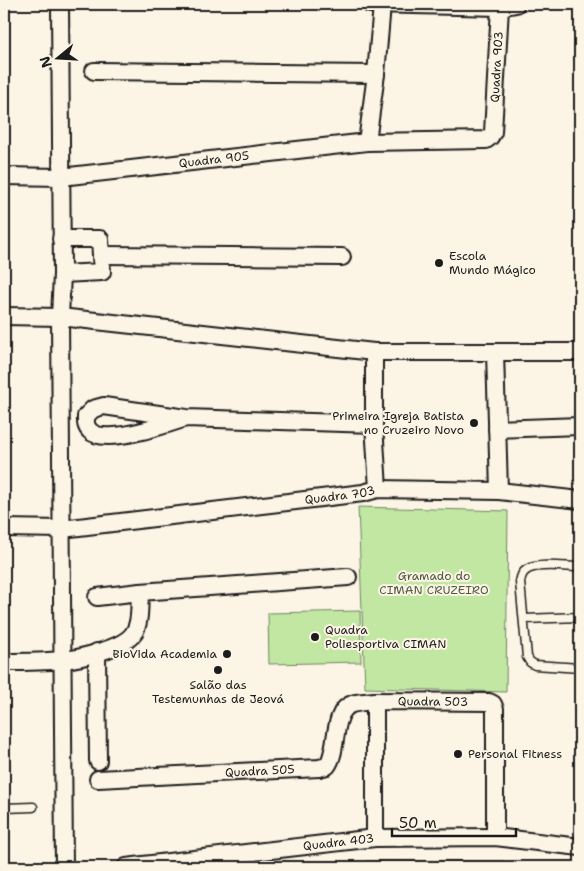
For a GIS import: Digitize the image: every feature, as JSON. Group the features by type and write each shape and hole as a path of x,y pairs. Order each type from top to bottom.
{"street":[{"path":"60,4 64,867"},
{"name":"Quadra 903","path":"376,4 508,5 493,132 490,137 481,141 367,142 376,74 376,4"},
{"path":"94,70 376,74"},
{"name":"Quadra 905","path":"4,176 61,177 367,142"},
{"path":"62,239 100,239 102,272 62,274"},
{"path":"101,255 342,257"},
{"path":"4,316 60,317 374,352 580,352"},
{"name":"Quadra 703","path":"4,528 62,530 363,493 378,489 374,424 374,352"},
{"path":"495,352 499,491"},
{"path":"186,418 149,430 111,436 97,435 90,432 86,424 86,416 93,409 104,406 186,418 374,424"},
{"path":"497,429 580,426"},
{"path":"378,489 499,491 580,500"},
{"path":"97,597 140,592 348,577"},
{"path":"4,662 64,660 97,652 125,641 133,634 138,623 140,592"},
{"path":"97,652 98,761"},
{"path":"375,701 375,838"},
{"name":"Quadra 505","path":"98,779 319,768 327,766 332,760 339,720 343,710 351,704 375,701"},
{"name":"Quadra 503","path":"375,701 489,702 493,704 495,709 495,837"},
{"name":"Quadra 403","path":"126,867 375,838 495,837 580,847"}],"lane":[{"path":"580,567 537,566 528,569 522,574 520,582 527,657 530,662 535,665 580,668"},
{"path":"524,619 580,617"},
{"path":"4,808 33,808"}],"green space":[{"name":"Gramado do CIMAN CRUZEIRO","path":"358,507 508,511 506,692 365,688"},
{"name":"Quadra Poliesportiva CIMAN","path":"360,611 361,662 269,664 268,613"},
{"path":"366,861 504,861 504,867 366,867"}],"place":[{"name":"Escola Mundo Mágico","path":"439,263"},
{"name":"Primeira Igreja Batista no Cruzeiro Novo","path":"474,423"},
{"name":"Quadra Poliesportiva CIMAN","path":"315,637"},
{"name":"BioVida Academia","path":"227,654"},
{"name":"Salão das Testemunhas de Jeová","path":"218,670"},
{"name":"Personal Fitness","path":"458,754"}]}
